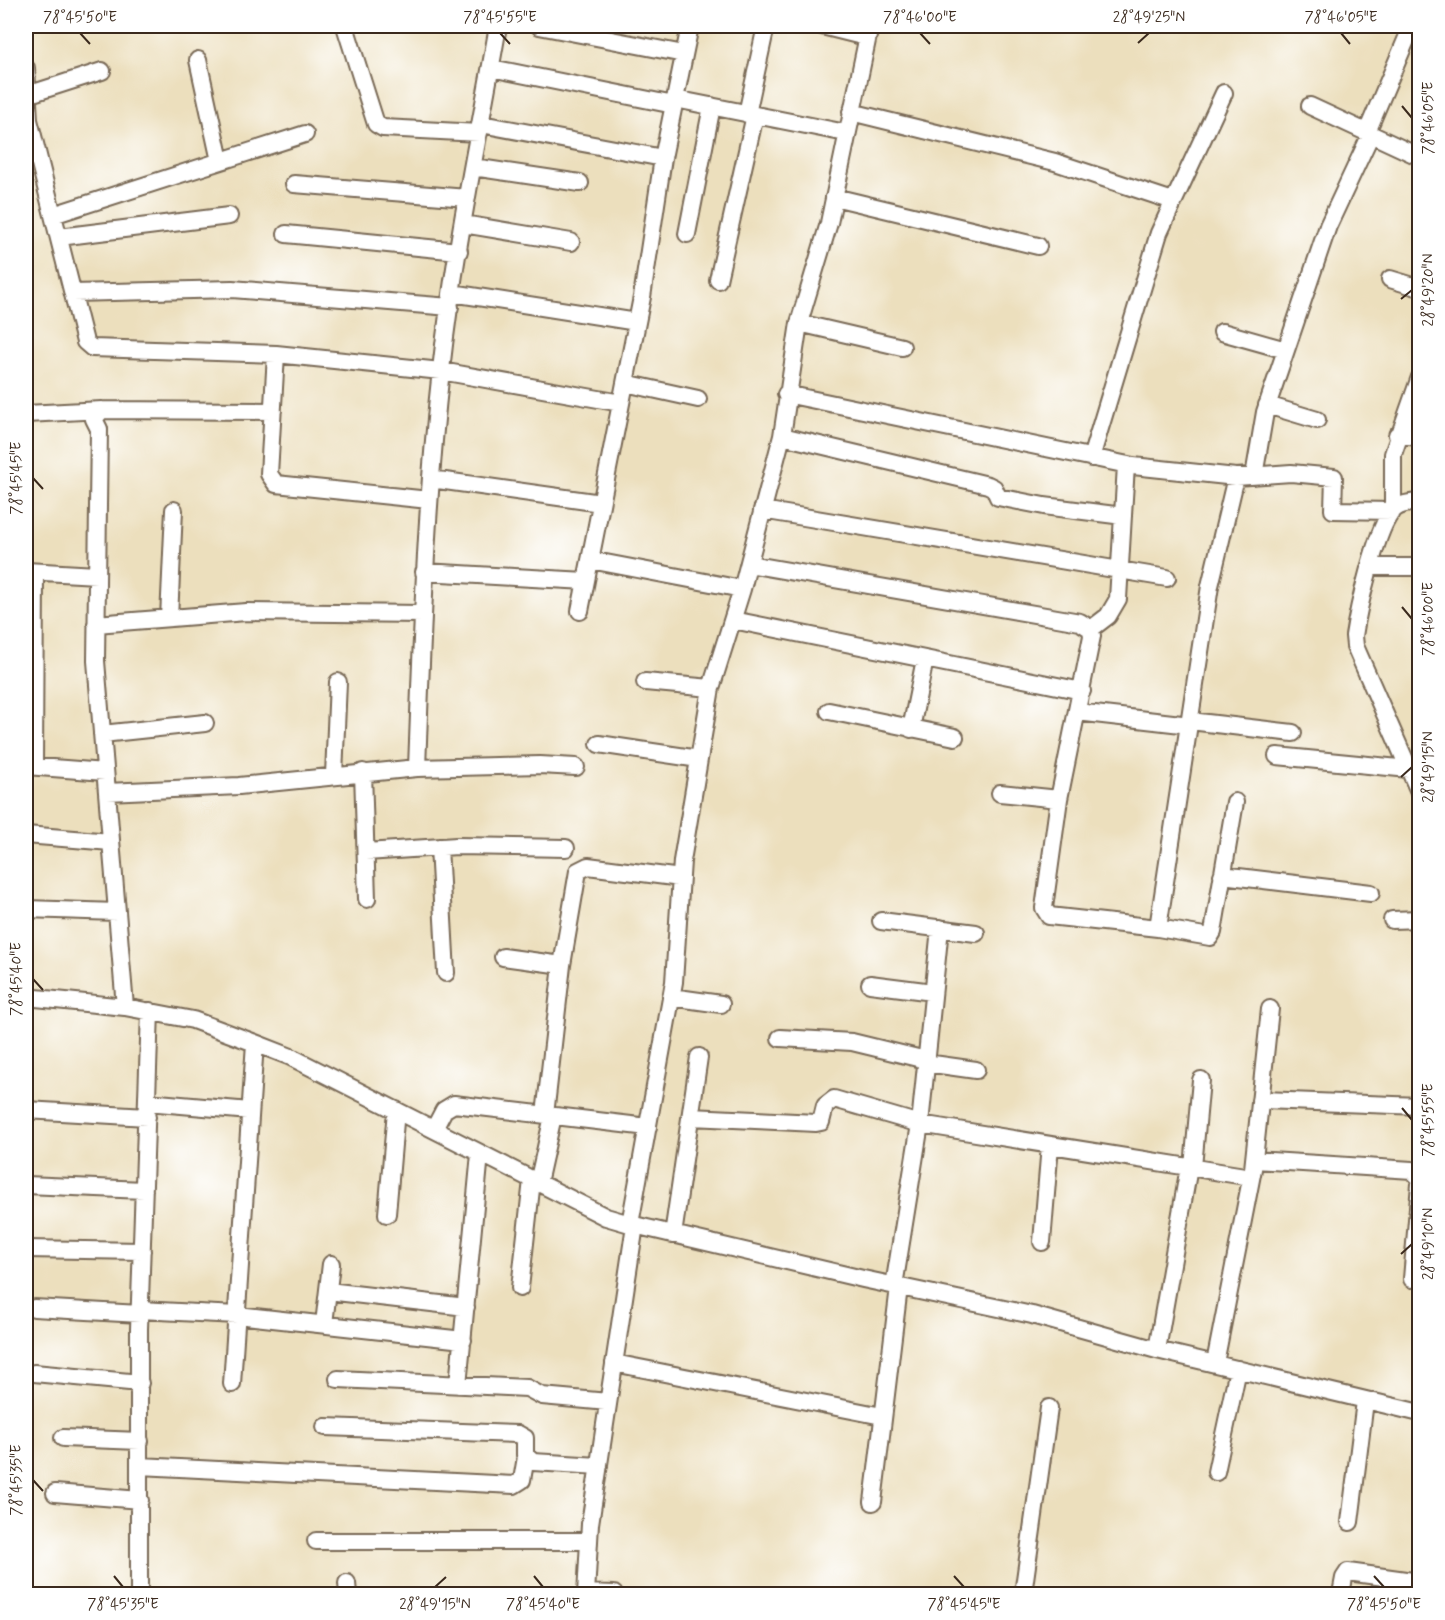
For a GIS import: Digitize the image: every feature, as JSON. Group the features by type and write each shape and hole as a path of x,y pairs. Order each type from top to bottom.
{"street":[{"path":"345,26 376,124 383,128 480,128 663,158"},
{"path":"417,768 424,572 441,371 467,198 498,26"},
{"path":"539,26 684,54"},
{"path":"580,611 637,322 663,158 690,26"},
{"path":"718,280 766,26"},
{"path":"614,1594 586,1594 588,1541 632,1225 671,997 681,878 699,759 711,688 742,589 782,436 786,394 799,323 834,197 868,31 822,26"},
{"path":"1254,476 1267,405 1328,226 1413,26 1419,28"},
{"path":"198,60 220,161"},
{"path":"26,68 29,120 85,342 92,348 276,354 441,371 621,403"},
{"path":"491,68 675,102 712,106 846,133"},
{"path":"27,95 102,71"},
{"path":"1092,458 1150,256 1224,93"},
{"path":"687,234 712,106"},
{"path":"1310,106 1419,157"},
{"path":"851,112 1055,162 1173,201"},
{"path":"53,215 305,134"},
{"path":"473,167 580,183"},
{"path":"294,184 467,198"},
{"path":"834,197 1038,246"},
{"path":"59,237 229,216"},
{"path":"463,224 571,242"},
{"path":"286,234 459,251"},
{"path":"1390,279 1419,288"},
{"path":"73,293 232,289 451,300 637,322"},
{"path":"799,323 902,347"},
{"path":"1222,332 1286,350"},
{"path":"276,354 269,474 276,484 429,500"},
{"path":"1419,377 1397,435 1392,472 1393,511 1371,567 1356,618 1355,646 1419,794"},
{"path":"625,383 698,399"},
{"path":"786,394 1126,465 1236,477 1291,473 1334,477 1333,510 1393,511 1398,507 1419,502"},
{"path":"1267,405 1317,420"},
{"path":"26,414 102,410 273,411"},
{"path":"102,410 94,419 99,429 96,624 102,734 125,1006"},
{"path":"1397,435 1419,437"},
{"path":"782,436 988,485 994,488 998,497 1123,516"},
{"path":"1126,465 1118,599 1114,609 1091,629 1082,691 1059,799 1046,913 1049,916 1212,936 1235,802"},
{"path":"1158,928 1210,586 1236,477"},
{"path":"431,479 601,503"},
{"path":"169,618 174,510"},
{"path":"762,510 1167,578"},
{"path":"590,560 742,589"},
{"path":"749,564 1080,622 1091,629"},
{"path":"1371,567 1419,567"},
{"path":"97,575 30,571 30,766 105,772"},
{"path":"424,572 586,581"},
{"path":"96,624 262,612 423,614"},
{"path":"733,620 1082,691"},
{"path":"911,729 925,659"},
{"path":"334,775 338,682"},
{"path":"645,682 711,688"},
{"path":"829,711 955,737"},
{"path":"1077,712 1293,733"},
{"path":"102,734 205,723"},
{"path":"599,744 699,759"},
{"path":"1277,756 1409,769"},
{"path":"107,792 239,786 417,768 529,765 576,767"},
{"path":"363,772 367,899"},
{"path":"1000,793 1059,799"},
{"path":"26,835 111,842"},
{"path":"366,852 439,848 566,848"},
{"path":"439,848 446,973"},
{"path":"520,1288 535,1181 549,1115 562,965 575,877 582,867 588,866 681,878"},
{"path":"1222,875 1371,893"},
{"path":"26,909 117,912"},
{"path":"1392,920 1419,919"},
{"path":"881,921 976,933"},
{"path":"873,1502 896,1286 920,1124 940,928"},
{"path":"503,957 562,965"},
{"path":"870,984 933,992"},
{"path":"26,997 125,1006 150,1011 193,1020 255,1043 291,1057 606,1217 632,1225 1032,1316 1157,1350 1419,1413"},
{"path":"671,997 721,1004"},
{"path":"1215,1363 1254,1160 1270,1009"},
{"path":"139,1594 140,1312 150,1011"},
{"path":"780,1038 852,1042 926,1061 976,1070"},
{"path":"232,1384 255,1043"},
{"path":"673,1235 699,1057"},
{"path":"1157,1350 1191,1167 1201,1080"},
{"path":"691,1116 816,1123 821,1122 825,1106 834,1099 920,1124 1251,1177"},
{"path":"1260,1100 1419,1106"},
{"path":"434,1129 444,1110 454,1104 648,1127"},
{"path":"26,1110 250,1112"},
{"path":"387,1214 396,1110"},
{"path":"1042,1242 1050,1145"},
{"path":"458,1385 480,1154"},
{"path":"1254,1160 1412,1170 1418,1174 1419,1178"},
{"path":"1412,1280 1419,1184"},
{"path":"26,1185 144,1190"},
{"path":"26,1249 142,1251"},
{"path":"324,1324 331,1264"},
{"path":"328,1291 466,1307"},
{"path":"34,1308 237,1315 463,1340"},
{"path":"614,1362 882,1416"},
{"path":"1215,1472 1238,1369"},
{"path":"34,1373 140,1383"},
{"path":"338,1379 527,1389 542,1396 608,1402"},
{"path":"1350,1522 1365,1401"},
{"path":"1023,1594 1049,1408"},
{"path":"140,1466 514,1485 522,1480 526,1457 525,1438 518,1434 325,1427"},
{"path":"63,1438 140,1441"},
{"path":"526,1457 533,1462 599,1466"},
{"path":"56,1493 140,1500"},
{"path":"315,1541 588,1541"},
{"path":"1341,1594 1344,1578 1348,1572 1418,1586"}]}
